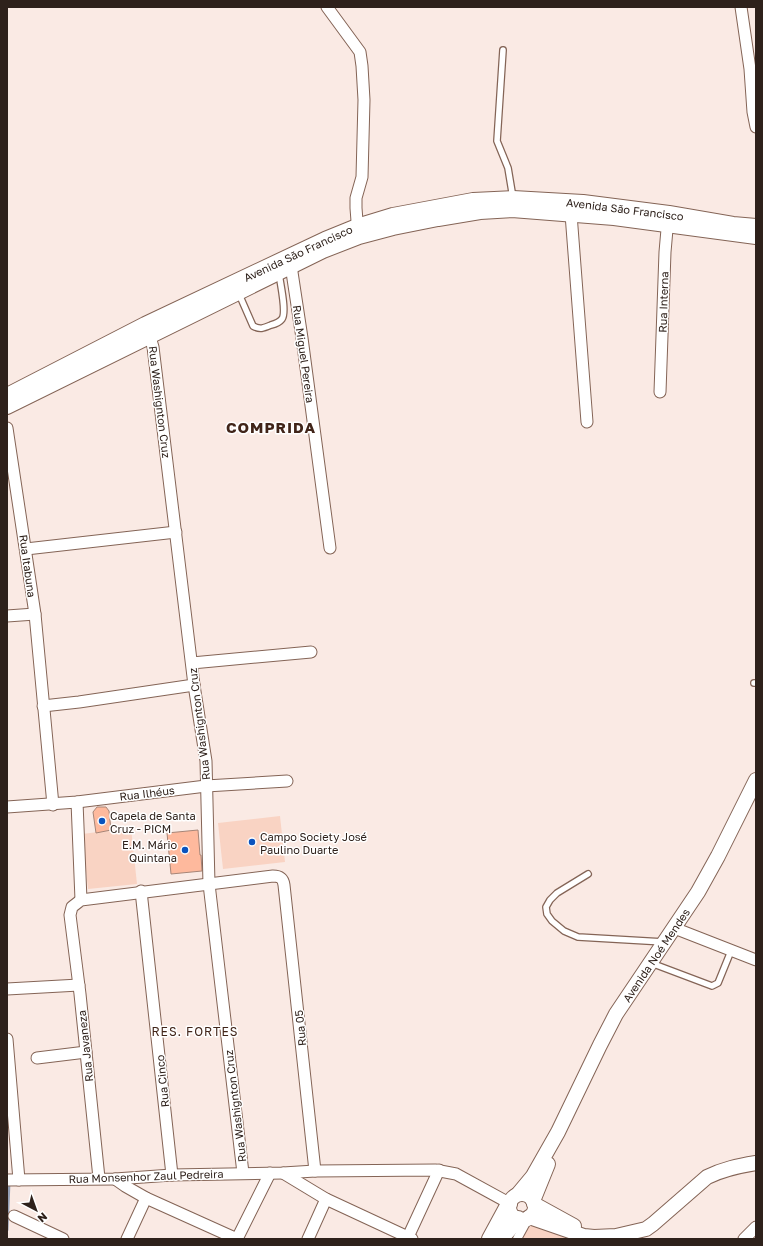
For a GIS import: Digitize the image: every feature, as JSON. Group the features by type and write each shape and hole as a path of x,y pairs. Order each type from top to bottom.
{"main road":[{"name":"Avenida Noé Mendes","path":"490,1239 513,1200"},
{"path":"500,1239 524,1218"}],"street":[{"path":"327,7 360,52 362,66 362,176 356,198 358,231"},
{"path":"741,7 750,61 753,112 756,127"},
{"name":"Avenida São Francisco","path":"7,395 232,292 286,265 323,251 358,231 480,212 512,204 583,202 756,237"},
{"name":"Avenida São Francisco","path":"512,204 571,214 668,218 756,226"},
{"path":"571,214 587,422"},
{"name":"Rua Interna","path":"660,392 665,252 668,218"},
{"name":"Avenida São Francisco","path":"232,292 286,265"},
{"name":"Rua Miguel Pereira","path":"286,265 330,548"},
{"name":"Avenida São Francisco","path":"7,407 148,330"},
{"name":"Rua Washignton Cruz","path":"148,330 153,347 194,684 206,761 209,884 243,1173"},
{"name":"Rua Itabuna","path":"7,428 35,614 53,805"},
{"path":"26,549 176,532"},
{"path":"7,616 35,614"},
{"path":"192,663 311,652"},
{"path":"43,706 79,702 194,684"},
{"name":"Avenida Noé Mendes","path":"513,1200 533,1176 558,1132 616,1014 674,928 708,874 756,780"},
{"name":"Rua Ilhéus","path":"7,808 53,805 206,786 287,781"},
{"path":"77,802 81,900 141,891 209,884"},
{"name":"Rua 05","path":"209,884 273,876 282,878 316,1171"},
{"name":"Rua Cinco","path":"141,891 172,1175"},
{"name":"Rua Javaneza","path":"81,900 72,907 70,915 79,985 99,1178"},
{"path":"674,928 756,960"},
{"path":"7,989 79,985"},
{"path":"7,1039 13,1180"},
{"path":"37,1058 86,1052"},
{"name":"Avenida Noé Mendes","path":"534,1202 555,1149 558,1132"},
{"path":"587,1236 534,1202 527,1195 513,1200 510,1212 513,1216 587,1236 616,1236 646,1229 664,1216 691,1190 717,1172 756,1162"},
{"path":"283,1173 326,1199 410,1238 439,1170"},
{"name":"Rua Monsenhor Zaul Pedreira","path":"13,1180 115,1179 172,1175 316,1171 439,1170 456,1174 513,1200"},
{"path":"115,1179 146,1198 237,1239 270,1173"},
{"path":"127,1239 146,1198"},
{"path":"308,1239 326,1199"},
{"path":"517,1239 524,1218 534,1210 534,1202"},
{"path":"14,1216 63,1239"},
{"path":"744,1239 756,1227"}],"lane":[{"path":"503,50 497,141 506,161 511,180 512,204"},
{"path":"232,292 253,326 262,328 278,323 282,319 284,312 286,265"},
{"path":"588,874 557,893 550,900 546,907 546,914 552,921 564,931 578,937 664,942"},
{"path":"650,962 712,986 718,983 731,951"}],"shaded area":[{"name":"Campo Society José Paulino Duarte","path":"280,816 285,862 223,869 218,823"},
{"path":"131,828 137,884 88,889 82,834"},
{"path":"537,1223 570,1239 519,1239 525,1229"}],"building":[{"name":"Capela de Santa Cruz - PICM","path":"97,807 106,807 109,811 111,830 96,833 93,812"},
{"name":"E.M. Mário Quintana","path":"198,830 202,871 171,874 167,833"}],"waterway":[{"path":"7,1230 9,1182"}],"place":[{"name":"Capela de Santa Cruz - PICM","path":"102,821"},
{"name":"Campo Society José Paulino Duarte","path":"252,842"},
{"name":"E.M. Mário Quintana","path":"185,850"}],"district":[{"name":"COMPRIDA","path":"271,427"},
{"name":"RES. FORTES","path":"195,1031"}]}
